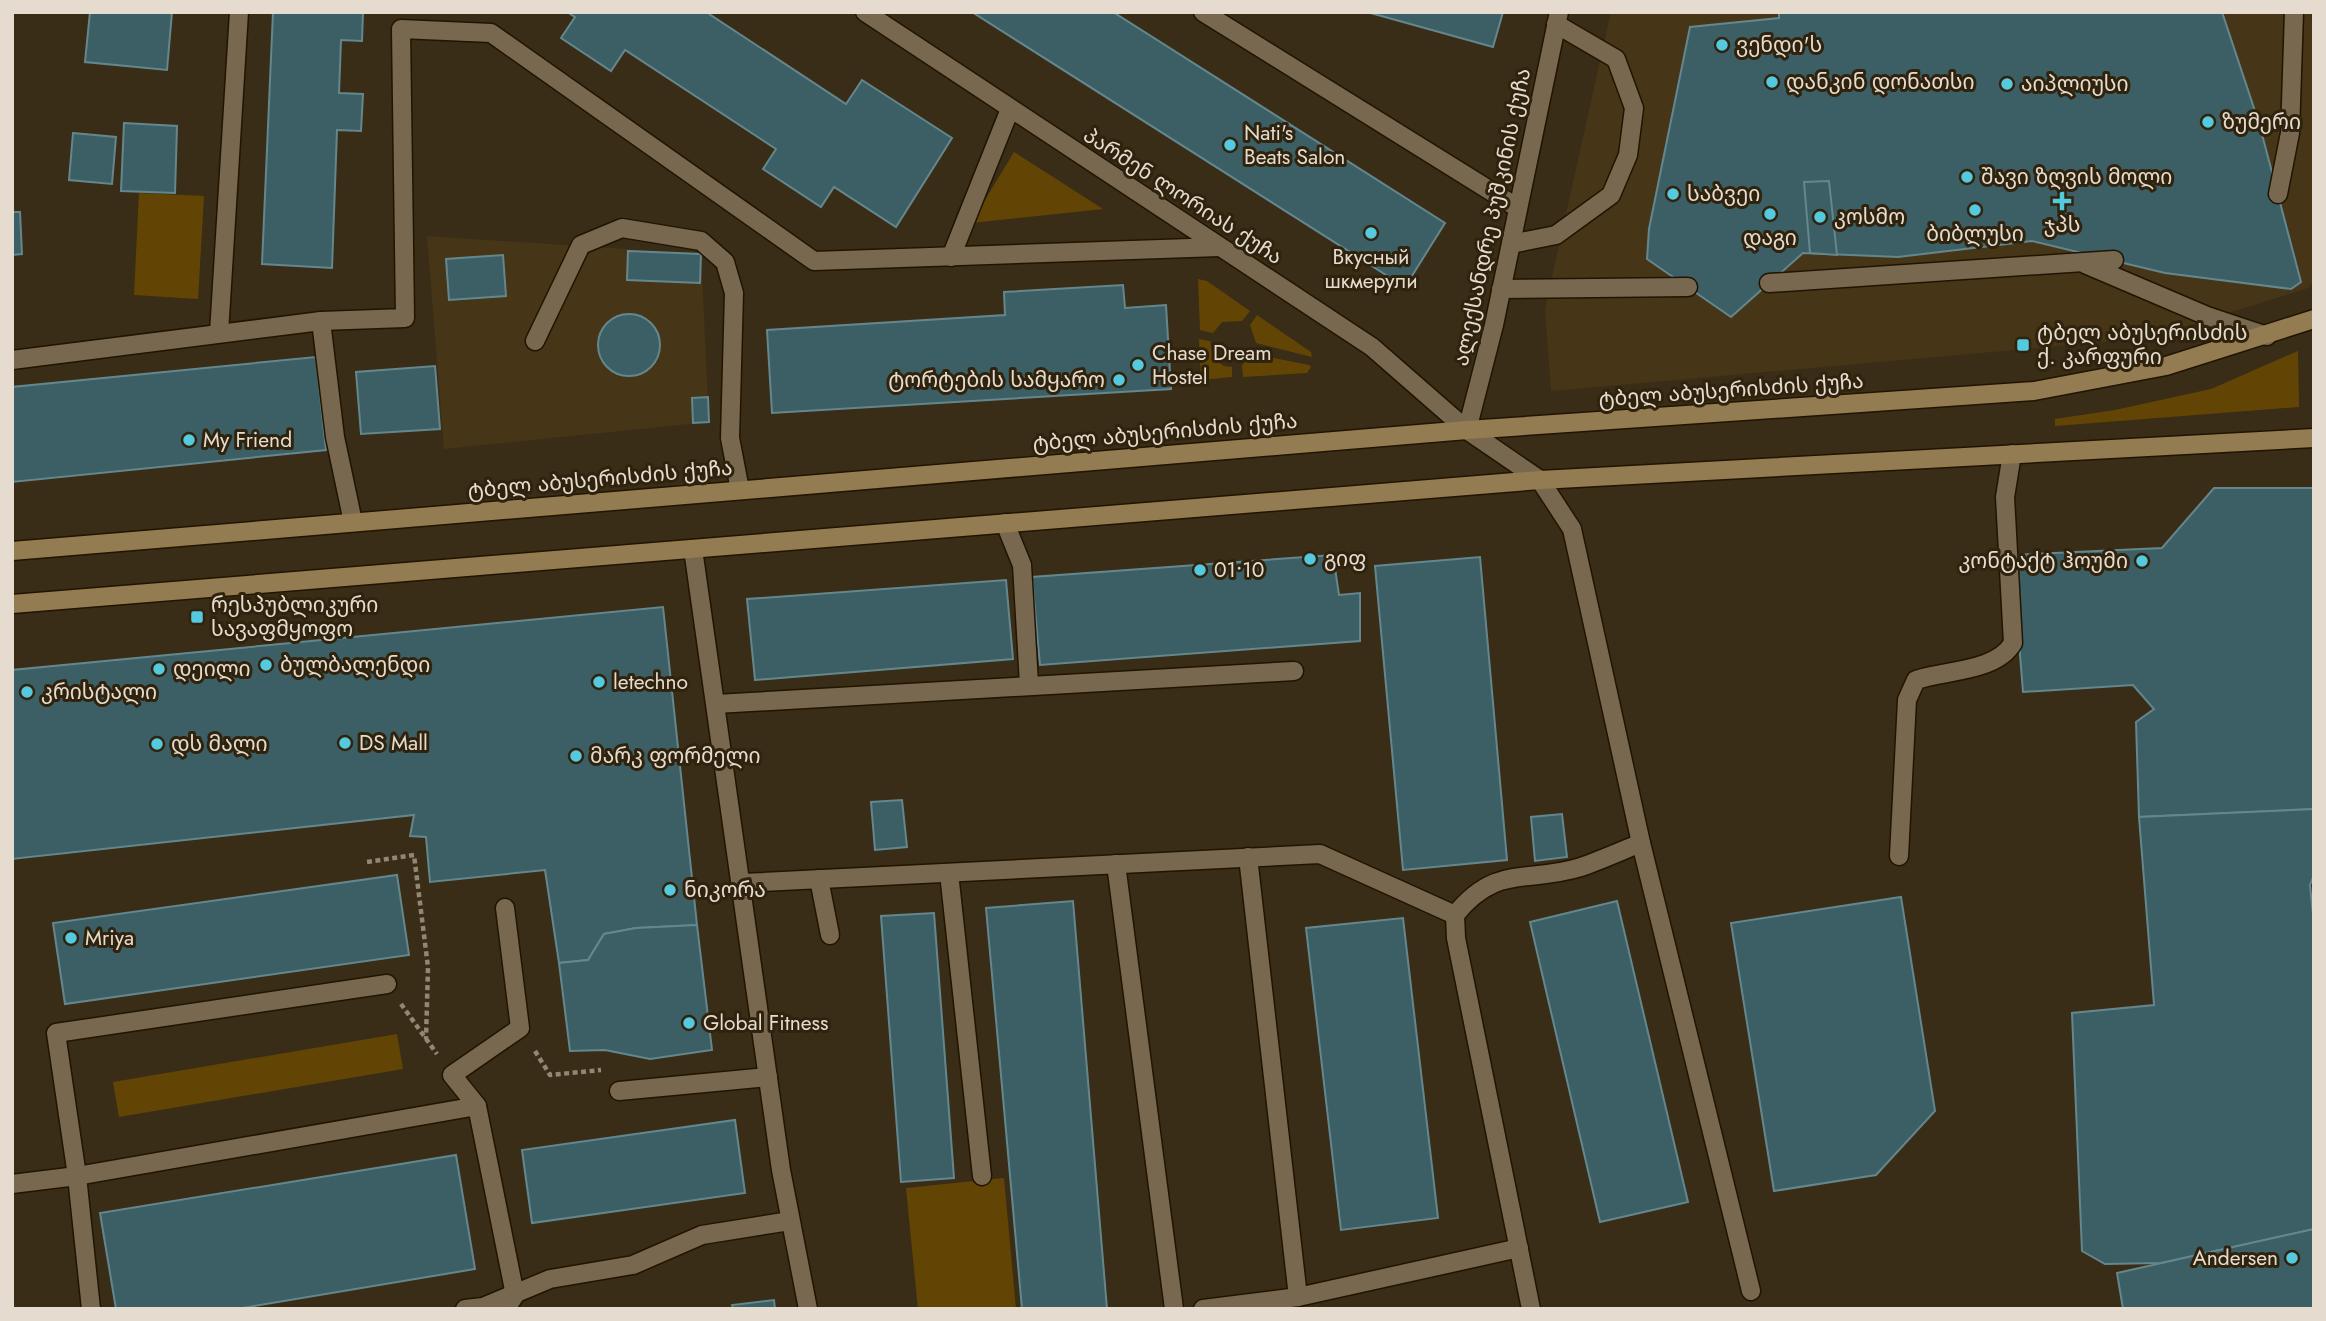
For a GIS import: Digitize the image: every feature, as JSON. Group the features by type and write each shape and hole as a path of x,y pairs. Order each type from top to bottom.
{"main road":[{"name":"ტბელ აბუსერისძის ქუჩა","path":"12,551 1467,430 2034,391 2165,366 2314,319"},
{"path":"12,604 1540,480 2314,438"}],"street":[{"path":"219,333 239,12"},
{"name":"პარმენ ლორიას ქუჩა","path":"865,12 1372,346 1467,430 1540,480"},
{"path":"1203,12 1518,208"},
{"path":"2278,194 2290,133 2294,12"},
{"path":"1511,244 1556,235 1588,215 1611,195 1628,155 1634,108 1616,59 1557,18"},
{"name":"ალექსანდრე პუშკინის ქუჩა","path":"1467,430 1511,244 1557,18"},
{"path":"12,360 321,321 405,318 402,20 491,33 814,261 1219,247"},
{"path":"951,257 1010,109"},
{"path":"535,341 581,245 622,228 701,241 724,262 734,293 730,438 740,490"},
{"path":"1769,284 2114,260"},
{"path":"2081,262 2207,316 2267,336"},
{"path":"1501,289 1688,287"},
{"path":"321,321 335,437 353,522"},
{"path":"1899,856 1907,700 1916,680 1985,663 2006,654 2013,643 2005,497 2012,454"},
{"path":"1540,480 1572,529 1641,843 1751,1291"},
{"path":"1005,523 1021,565 1029,684"},
{"path":"693,549 768,1077 790,1221 808,1309"},
{"path":"716,704 1029,684 1294,671"},
{"path":"1531,1309 1456,938 1455,915 1469,898 1499,879 1579,868 1641,843"},
{"path":"742,883 1320,854 1455,915"},
{"path":"1248,858 1298,1297"},
{"path":"1116,864 1174,1309"},
{"path":"949,873 982,1176"},
{"path":"819,879 830,935"},
{"path":"505,908 520,1028 452,1075 477,1106 510,1302"},
{"path":"91,1309 78,1176 56,1033 387,984"},
{"path":"619,1091 768,1077"},
{"path":"12,1184 78,1176 477,1106"},
{"path":"465,1309 510,1302 551,1279 633,1265 702,1235 790,1221"},
{"path":"1203,1309 1298,1297 1519,1248"}],"path":[{"path":"367,862 414,855 428,967 426,1040"},
{"path":"387,984 452,1075"},
{"path":"520,1028 550,1075 604,1070"}],"shaded area":[{"path":"1611,12 2311,12 2314,56 2314,280 2308,288 2149,338 1551,391 1545,309"},
{"path":"1014,152 1103,209 971,223"},
{"path":"139,193 204,196 198,299 134,295"},
{"path":"427,236 701,254 709,422 444,449"},
{"path":"1198,279 1207,281 1250,311 1242,321 1222,322 1213,333 1200,330"},
{"path":"1257,315 1311,352 1312,357 1256,343 1250,325"},
{"path":"1199,339 1210,341 1213,358 1224,366 1232,367 1232,377 1201,380"},
{"path":"2298,351 2299,407 2055,426 2055,419 2115,410 2211,389"},
{"path":"1254,354 1311,367 1307,373 1243,377 1242,365"},
{"path":"397,1034 403,1069 119,1117 113,1082"},
{"path":"1004,1178 1016,1309 918,1309 906,1188"}],"building":[{"path":"90,12 172,12 167,70 85,62"},
{"path":"273,12 363,12 362,41 341,40 339,93 363,94 361,131 337,130 332,268 262,264"},
{"path":"567,12 706,12 846,104 862,80 952,138 896,227 834,187 821,207 763,169 776,149 625,50 611,71 561,38 575,17"},
{"path":"972,12 1113,12 1445,223 1405,287"},
{"path":"1367,12 1503,12 1493,47"},
{"name":"შავი ზღვის მოლი","path":"1779,12 2222,12 2259,123 2301,282 2291,289 2165,273 2032,241 1898,257 1803,253 1731,317 1647,259 1649,229 1690,27 1779,18"},
{"path":"124,123 177,126 175,193 121,191"},
{"path":"73,133 116,137 112,184 69,180"},
{"name":"კოსმო","path":"1829,181 1837,255 1810,253 1804,182"},
{"path":"12,212 20,212 22,254 12,255"},
{"path":"628,251 701,254 700,283 627,280"},
{"path":"503,255 506,296 449,300 446,259"},
{"path":"1123,285 1125,308 1166,305 1171,389 772,413 767,330 1005,315 1004,292"},
{"path":"623,314 635,314 651,323 658,333 658,357 651,367 635,376 623,376 612,371 603,362 598,351 598,339 603,328 612,319"},
{"path":"316,357 326,450 12,482 12,387"},
{"path":"435,366 440,429 361,434 356,372"},
{"path":"708,397 709,422 693,423 692,398"},
{"path":"2214,488 2314,488 2314,809 2139,817 2136,722 2154,709 2133,685 2023,692 2012,555 2162,548"},
{"path":"1333,555 1339,595 1360,593 1360,641 1040,665 1032,577"},
{"path":"1480,557 1507,860 1403,870 1375,566"},
{"path":"1006,580 1013,659 755,680 747,599"},
{"name":"DS Mall","path":"663,607 697,925 636,928 604,934 588,960 559,963 545,870 430,882 426,837 410,836 414,815 12,859 12,670"},
{"path":"902,800 907,847 875,850 871,802"},
{"path":"2314,809 2314,875 2310,885 2314,924 2314,1229 2161,1263 2105,1264 2082,1251 2072,1013 2154,1005 2139,817"},
{"path":"1562,814 1567,857 1535,861 1531,817"},
{"path":"397,875 409,955 65,1004 53,923"},
{"path":"1901,897 1935,1111 1876,1175 1774,1191 1731,923"},
{"path":"1073,901 1107,1309 1022,1309 986,908"},
{"path":"1617,901 1688,1202 1600,1222 1530,922"},
{"path":"934,913 954,1178 901,1182 881,916"},
{"path":"1403,918 1438,1218 1341,1230 1306,928"},
{"path":"697,925 712,1050 650,1059 605,1050 570,1051 559,963 588,960 604,934 636,928"},
{"path":"735,1120 745,1193 532,1223 522,1150"},
{"path":"456,1155 475,1269 236,1309 116,1309 100,1213"},
{"path":"2314,1229 2314,1309 2123,1309 2117,1273"},
{"path":"774,1300 775,1309 733,1309 732,1305"}],"place":[{"name":"ვენდი'ს","path":"1722,45"},
{"name":"დანკინ დონათსი","path":"1772,82"},
{"name":"აიპლიუსი","path":"2007,84"},
{"name":"ზუმერი","path":"2208,122"},
{"name":"Nati's Beats Salon","path":"1230,145"},
{"name":"შავი ზღვის მოლი","path":"1967,177"},
{"name":"საბვეი","path":"1673,194"},
{"name":"ჯპს","path":"2062,201"},
{"name":"ბიბლუსი","path":"1975,210"},
{"name":"დაგი","path":"1770,214"},
{"name":"კოსმო","path":"1820,217"},
{"name":"Вкусный шкмерули","path":"1371,233"},
{"name":"ტბელ აბუსერისძის ქ. კარფური","path":"2023,345"},
{"name":"Chase Dream Hostel","path":"1138,365"},
{"name":"ტორტების სამყარო","path":"1119,380"},
{"name":"My Friend","path":"189,440"},
{"name":"გიფ","path":"1310,559"},
{"name":"კონტაქტ ჰოუმი","path":"2142,561"},
{"name":"01•10","path":"1200,570"},
{"name":"რესპუბლიკური სავაფმყოფო","path":"197,617"},
{"name":"ბულბალენდი","path":"266,665"},
{"name":"დეილი","path":"159,669"},
{"name":"letechno","path":"599,682"},
{"name":"კრისტალი","path":"27,692"},
{"name":"DS Mall","path":"345,743"},
{"name":"დს მალი","path":"157,744"},
{"name":"მარკ ფორმელი","path":"576,756"},
{"name":"ნიკორა","path":"670,890"},
{"name":"Mriya","path":"71,938"},
{"name":"Global Fitness","path":"689,1023"},
{"name":"Andersen","path":"2292,1258"}]}
